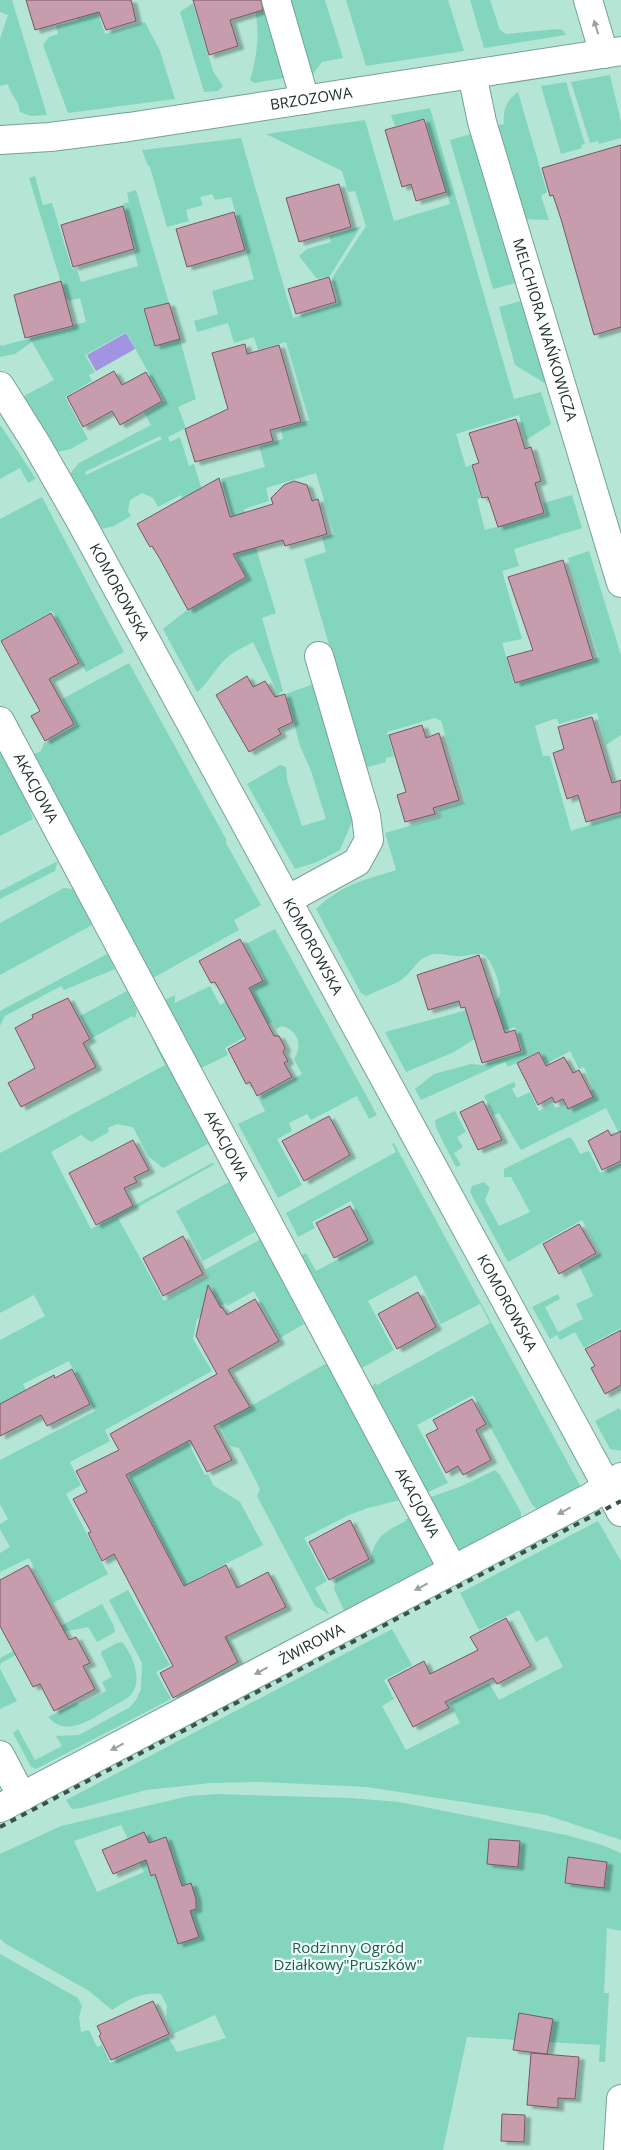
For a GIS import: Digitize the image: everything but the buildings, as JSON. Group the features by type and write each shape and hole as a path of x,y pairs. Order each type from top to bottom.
{"street":[{"path":"276,0 305,100"},
{"path":"588,0 612,53"},
{"name":"BRZOZOWA","path":"0,140 71,135 612,53"},
{"name":"MELCHIORA WAŃKOWICZA","path":"472,74 482,122 621,583"},
{"name":"KOMOROWSKA","path":"0,386 37,445 80,520 437,1173 614,1482 621,1512"},
{"path":"287,900 356,862 369,840 366,816 319,656"},
{"name":"AKACJOWA","path":"0,722 453,1570"},
{"name":"ŻWIROWA","path":"11,1802 453,1570 614,1482"},
{"path":"0,1755 11,1802"},
{"path":"618,2150 621,2099"}],"green space":[{"path":"0,0 12,0 47,115 31,116 20,112 8,84 0,86 0,39 8,15 0,12"},
{"path":"73,0 94,0 105,34 145,22 160,51 175,99 68,113 43,45 49,37 58,34 56,26 79,20"},
{"path":"252,0 268,0 289,66 284,78 254,83 250,80 257,40 257,20"},
{"path":"284,0 325,0 343,58 322,62 313,74 304,64"},
{"path":"346,0 448,0 464,51 366,66"},
{"path":"470,0 490,0 500,30 506,34 558,29 563,30 566,35 484,48"},
{"path":"193,3 213,71 223,86 218,91 204,92 180,12"},
{"path":"610,75 621,122 621,138 599,144 598,141 590,143 571,82"},
{"path":"566,82 585,144 581,145 582,148 561,154 541,86"},
{"path":"518,92 547,192 541,196 549,220 524,219 495,126 504,124 506,106"},
{"path":"430,108 514,399 541,392 551,424 526,440 519,415 456,434 466,467 471,465 481,498 477,499 485,530 546,514 543,503 572,495 582,528 514,549 519,566 502,571 522,639 502,643 514,683 599,657 568,558 589,551 621,655 621,735 606,745 597,713 559,724 557,719 554,719 535,726 543,756 550,756 571,831 621,815 621,1137 606,1108 521,1150 499,1113 493,1115 484,1096 514,1082 516,1086 512,1089 517,1098 530,1092 539,1111 553,1104 556,1108 594,1089 584,1067 579,1069 570,1051 546,1064 539,1051 508,1067 505,1062 421,1100 415,1089 434,1074 471,1064 482,1065 523,1052 515,1027 473,1040 454,1052 406,1072 385,1032 490,1004 495,1001 500,993 496,975 490,962 481,954 464,956 430,955 421,960 403,979 366,996 361,993 316,909 344,889 396,870 385,833 440,817 439,810 466,802 441,721 435,718 387,732 394,756 386,758 386,762 365,768 304,559 326,552 322,537 334,534 316,473 266,488 269,501 244,509 276,613 262,618 283,691 278,694 253,642 224,660 206,684 197,692 163,629 187,610 247,578 233,551 233,519 221,479 265,467 259,446 283,439 281,429 309,420 286,342 258,350 254,337 234,343 228,323 197,332 194,321 218,314 212,291 254,279 231,197 215,200 212,194 200,197 203,205 186,210 189,221 167,227 150,167 142,150 241,138 293,318 339,303 332,278 366,226 355,191 348,192 342,171 266,134 365,120 394,221 450,204 425,118 395,126 391,115"},
{"path":"474,133 518,279 516,283 493,289 450,140"},
{"path":"35,176 43,205 52,203 72,269 76,267 81,282 138,266 134,251 136,250 123,204 129,202 127,193 136,190 169,303 143,309 155,346 180,339 196,399 178,407 186,428 168,437 170,442 180,437 189,466 194,464 206,504 190,512 181,495 158,507 153,498 142,493 130,500 128,511 131,516 114,526 101,529 70,474 79,463 151,425 144,412 164,401 126,332 85,355 95,372 89,375 92,381 65,397 88,439 71,449 57,452 24,396 54,380 32,342 15,354 0,357 0,344 1,346 86,322 80,298 69,301 66,299 29,178","holes":["160,436 162,439 86,475 85,472"]},
{"path":"361,226 330,276 317,279 299,256 307,249 331,242 329,236"},
{"path":"521,301 526,302 551,387 515,365 499,307"},
{"path":"0,426 36,479 28,483 20,468 0,479"},
{"path":"42,497 124,652 86,672 52,611 0,641 0,519"},
{"path":"129,663 261,905 234,920 239,930 153,978 148,977 30,756 41,751 44,743 76,725 62,699"},
{"path":"313,684 353,819 340,850 317,862 295,869 247,784 280,765 286,767 287,780 302,826 326,819 311,771 300,746 286,694"},
{"path":"0,741 34,805 29,807 33,819 0,836"},
{"path":"58,861 55,871 0,899 0,891"},
{"path":"64,888 73,889 92,925 0,975 0,923"},
{"path":"275,929 377,1115 369,1119 357,1096 311,1120 307,1114 289,1123 292,1131 277,1139 302,1185 278,1198 238,1124 265,1111 258,1097 302,1074 294,1059 298,1049 295,1035 292,1031 282,1026 276,1029 272,1022 225,1048 228,1055 197,1070 163,1006 165,1000 175,995 175,1003 210,986 220,1005 265,980 246,944"},
{"path":"107,954 115,969 64,990 61,986 5,1016 0,1026 0,1011"},
{"path":"127,991 137,1011 135,1018 132,1016 92,1038 80,1016"},
{"path":"152,1038 161,1041 214,1142 211,1149 208,1144 163,1168 148,1156 133,1127 117,1124 108,1128 109,1132 91,1142 81,1135 51,1152 91,1229 212,1163 215,1164 118,1218 164,1301 209,1276 206,1269 259,1240 258,1237 264,1234 304,1311 299,1314 304,1324 280,1338 254,1291 227,1306 226,1303 197,1319 193,1339 212,1371 105,1430 110,1441 70,1462 81,1485 66,1494 108,1574 53,1603 29,1558 0,1572 0,1553 10,1547 0,1529 0,1524 8,1519 0,1504 0,1460 95,1411 69,1361 23,1384 32,1404 0,1407 0,1340 45,1316 34,1295 0,1313 0,1153 165,1065"},
{"path":"455,1111 466,1132 457,1137 463,1147 454,1153 461,1165 456,1167 436,1128 435,1120"},
{"path":"569,1137 573,1140 580,1154 589,1151 600,1173 621,1163 621,1328 584,1348 575,1332 560,1340 557,1335 550,1339 532,1307 558,1294 560,1299 545,1307 558,1332 583,1319 576,1304 593,1296 579,1265 600,1253 582,1220 508,1262 470,1192 472,1186 484,1182 490,1188 485,1200 499,1226 530,1212 511,1177 504,1177 504,1169"},
{"path":"394,1143 582,1489 543,1513 533,1506 473,1395 417,1425 448,1483 423,1494 369,1391 375,1383 377,1385 490,1323 480,1304 441,1324 416,1275 368,1301 394,1350 362,1368 356,1366 355,1356 307,1268 300,1262 301,1256 306,1253 316,1271 372,1241 351,1201 312,1222 315,1228 298,1237 286,1213 396,1152 392,1144"},
{"path":"229,1182 255,1232 203,1261 176,1211"},
{"path":"325,1364 335,1367 400,1500 349,1515 304,1538 327,1581 315,1588 329,1614 315,1606 257,1496 260,1489 239,1448 230,1446 219,1424"},
{"path":"619,1408 621,1411 621,1451 610,1449 595,1421"},
{"path":"188,1442 205,1475 208,1474 213,1485 240,1502 263,1545 198,1578 234,1651 222,1659 128,1475"},
{"path":"495,1470 500,1475 521,1512 521,1525 459,1553 425,1499 462,1486"},
{"path":"409,1518 415,1519 434,1562 433,1565 346,1615 334,1589 336,1579 370,1562 375,1546 382,1536"},
{"path":"598,1521 621,1561 621,1840 546,1815 367,1787 262,1782 211,1783 146,1790 81,1808 72,1809 66,1800 392,1629 412,1665 384,1680 394,1699 382,1706 406,1750 460,1723 450,1703 489,1683 499,1700 563,1667 547,1636 536,1642 519,1610 479,1630 460,1593"},
{"path":"128,1590 170,1665 156,1672 171,1699 36,1769 31,1767 13,1733 18,1729 35,1760 62,1746 56,1736 79,1735 130,1707 136,1700 141,1689 142,1663 109,1600"},
{"path":"102,1604 114,1626 115,1632 97,1642 88,1627 57,1633 1,1663 0,1667 0,1658"},
{"path":"122,1642 129,1652 136,1671 136,1684 130,1696 79,1725 63,1726 55,1723 48,1717 77,1702 79,1705 106,1691 102,1682 112,1677 101,1654 102,1651"},
{"path":"0,1669 17,1701 0,1709"},
{"name":"Rodzinny Ogród Działkowy\"Pruszków\"","path":"216,1794 350,1798 399,1802 566,1835 602,1845 621,1853 621,1931 607,1928 604,1993 609,1993 605,2062 599,2062 600,2045 467,2037 443,2150 0,2150 0,1954 78,1998 82,2006 79,2017 81,2032 89,2030 97,2047 102,2045 110,2063 168,2037 177,2052 226,2038 215,2015 173,2034 166,2016 167,2006 161,1994 155,1993 135,1997 112,2010 89,1991 0,1939 0,1854 61,1826 189,1796","holes":["121,1825 144,1872 97,1892 74,1841"]}],"shaded area":[{"path":"126,333 135,349 96,371 87,355"}],"railway":[{"path":"0,1827 621,1501"}]}
